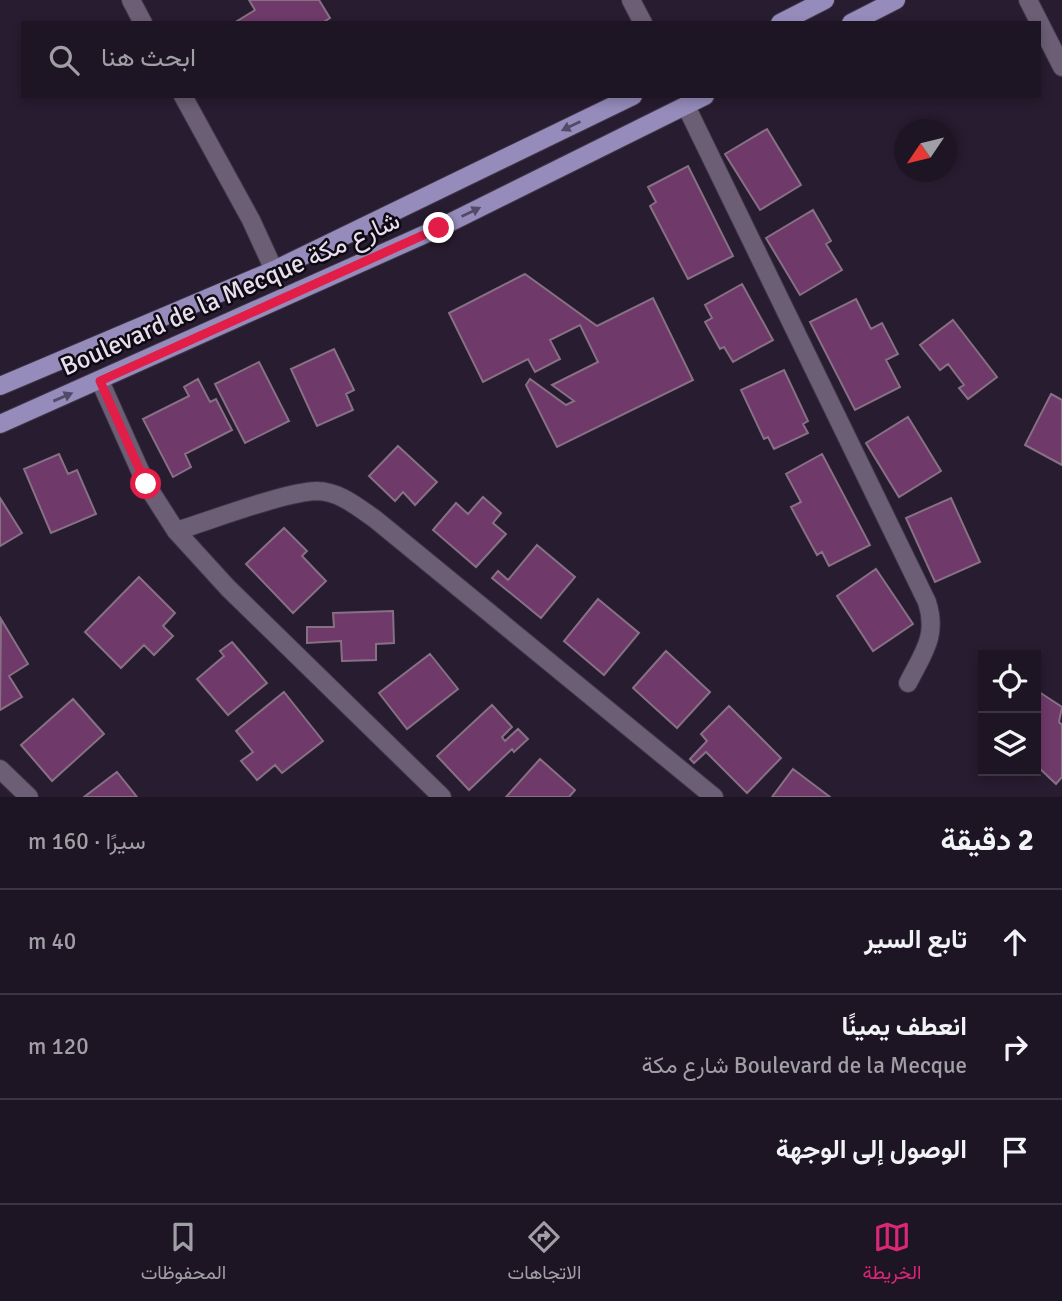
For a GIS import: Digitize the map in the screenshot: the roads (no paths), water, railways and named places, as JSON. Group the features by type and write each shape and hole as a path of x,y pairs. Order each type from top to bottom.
{"main road":[{"path":"784,21 825,0"},
{"path":"855,21 896,0"},
{"name":"Boulevard de la Mecque شارع مكة","path":"0,386 274,270 629,98"},
{"name":"Boulevard de la Mecque شارع مكة","path":"0,424 439,228 701,98"}],"street":[{"path":"131,0 142,21"},
{"path":"631,0 642,21"},
{"path":"1028,0 1039,21"},
{"path":"1041,26 1062,67"},
{"path":"184,98 251,220 274,270"},
{"path":"686,106 927,602 932,618 931,636 908,682"},
{"path":"100,381 141,473 176,531 228,588 442,797"},
{"path":"176,531 317,491 336,495 393,533 714,797"},
{"path":"0,769 29,797"}]}
